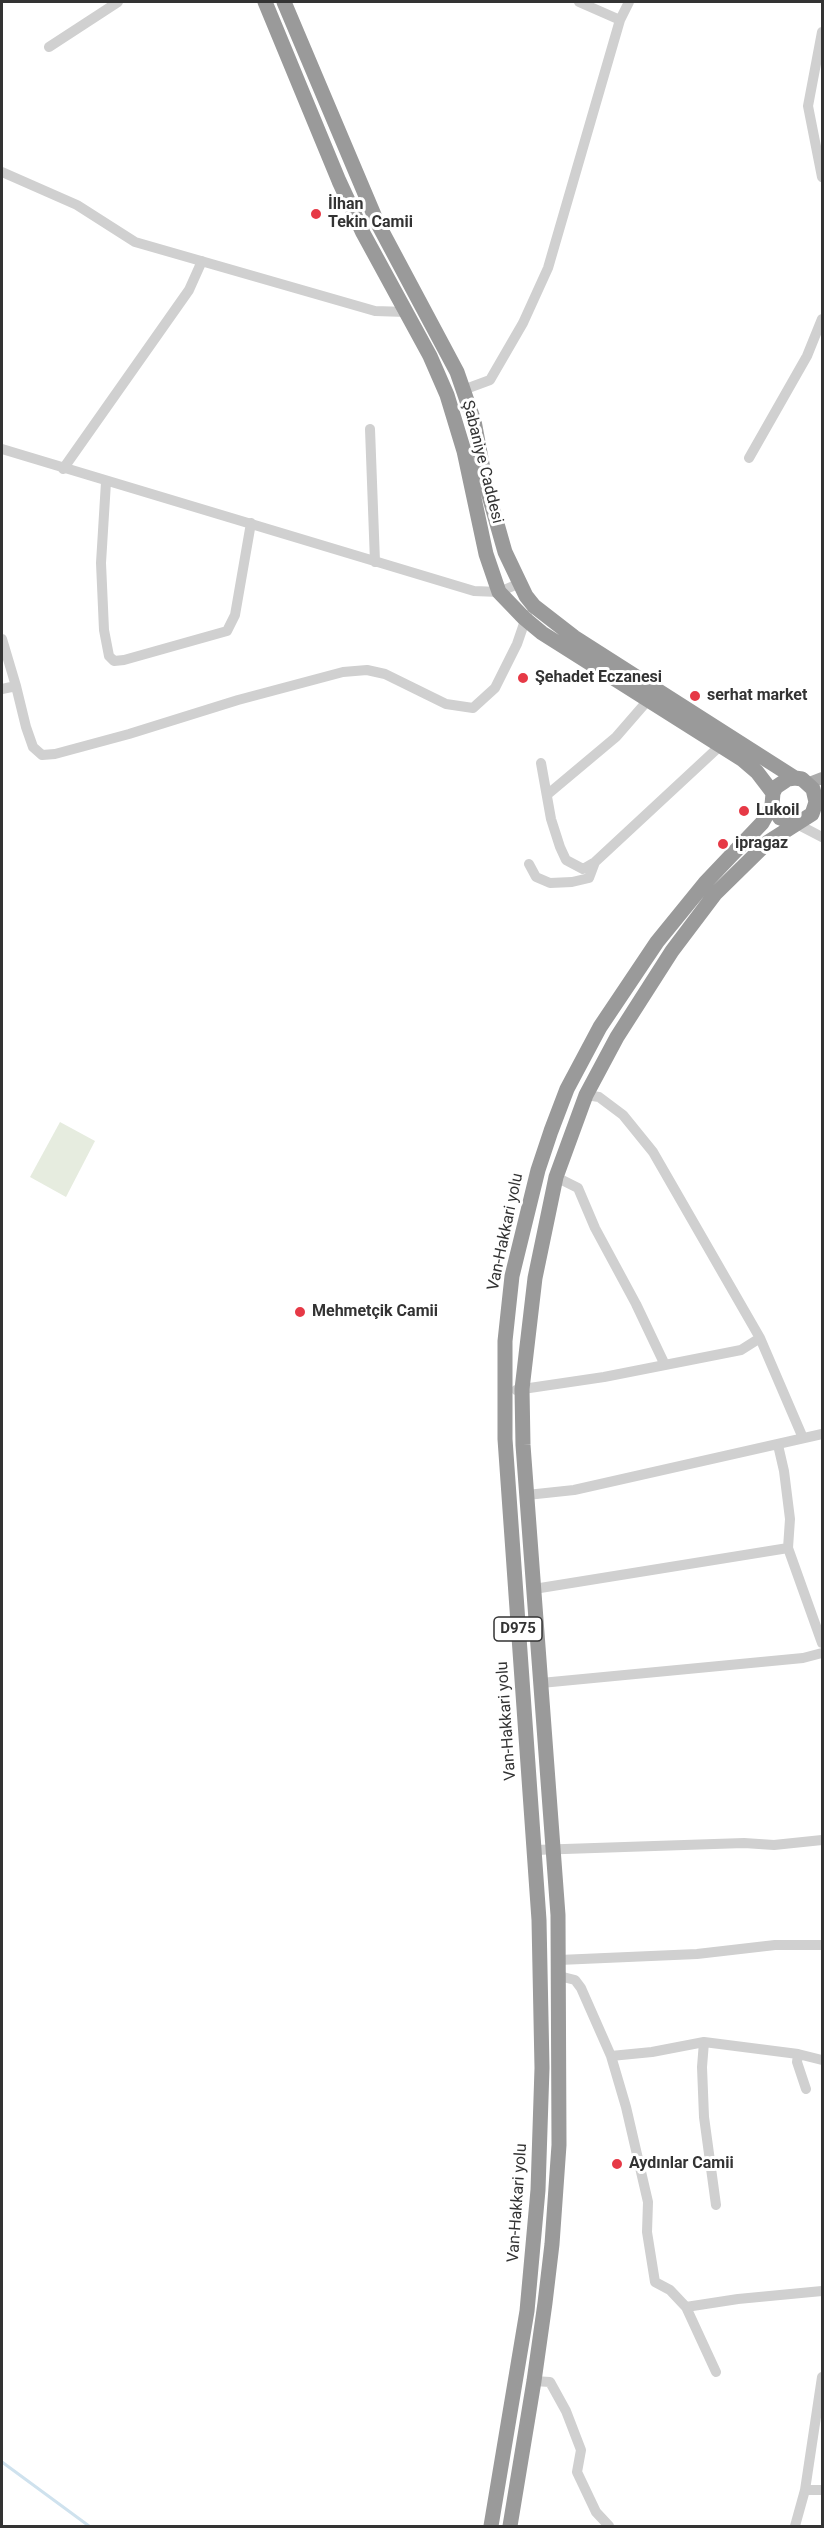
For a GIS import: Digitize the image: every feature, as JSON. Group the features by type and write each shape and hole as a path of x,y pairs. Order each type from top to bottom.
{"highway":[{"name":"Şabaniye Caddesi","path":"265,2 363,233 438,373 458,427 486,554 499,592 524,618 563,646 650,699 757,772 772,799"},
{"path":"284,2 377,222 451,357 474,421 495,522 518,584 534,606 574,637 809,780 816,795 817,804 802,821 795,823 780,818 772,799 781,782 809,780"},
{"name":"Van-Hakkari yolu","path":"491,2526 526,2311 538,2190 542,1986 535,1850 508,1494 504,1392 505,1341 512,1276 538,1170 567,1089 600,1027 657,942 705,883 762,823 772,799"},
{"name":"D975","path":"510,2526 534,2381 552,2244 559,2145 559,1960 553,1850 526,1495 522,1389 534,1278 556,1177 586,1095 618,1037 672,951 715,894 743,864 795,823"},
{"path":"657,942 672,951"},
{"path":"512,1276 534,1278"}],"street":[{"path":"49,47 118,2"},
{"path":"579,2 620,21"},
{"path":"463,390 490,380 523,323 548,267 620,21 629,2"},
{"path":"822,32 808,106 822,177"},
{"path":"2,172 77,205 135,242 375,311 406,312"},
{"path":"63,469 189,290 202,261"},
{"path":"749,458 807,356 822,320"},
{"path":"370,429 375,562"},
{"path":"2,449 474,591 499,592 518,584"},
{"path":"106,482 101,563 104,630 109,656 114,661 226,630 235,615 251,523"},
{"path":"2,639 26,727 33,747 42,755 56,754 129,734 238,700 343,672 367,670 385,674 446,704 473,708 495,688 517,644 524,618 534,606"},
{"path":"2,689 16,686"},
{"path":"548,794 616,736 650,699"},
{"path":"541,763 551,819 567,860 583,869 595,861 721,746"},
{"path":"817,804 822,835"},
{"path":"795,823 822,835"},
{"path":"529,864 536,877 550,883 561,883 589,878 595,861"},
{"path":"586,1095 599,1097 623,1115 653,1152 760,1338 803,1438"},
{"path":"556,1177 578,1188 595,1228 636,1304 665,1365"},
{"path":"504,1392 571,1383 741,1350 760,1338"},
{"path":"526,1495 574,1490 822,1434"},
{"path":"778,1445 784,1471 790,1520 788,1548 822,1643"},
{"path":"534,1589 788,1548"},
{"path":"541,1683 803,1658 822,1653"},
{"path":"535,1850 774,1845 822,1840"},
{"path":"559,1960 697,1954 776,1945 822,1946"},
{"path":"559,1976 575,1980 581,1988 611,2056 627,2107 648,2202 647,2232 655,2282 670,2290 686,2307 716,2372"},
{"path":"611,2056 652,2052 704,2042 798,2054 822,2060"},
{"path":"704,2042 702,2067 704,2117 716,2205"},
{"path":"798,2054 797,2062 807,2090"},
{"path":"686,2307 738,2299 822,2291"},
{"path":"795,2526 805,2490 822,2377"},
{"path":"534,2381 550,2382 566,2412 581,2450 577,2472 596,2512 609,2526"},
{"path":"805,2490 822,2490"}],"shaded area":[{"path":"60,1122 95,1141 66,1197 30,1177"}],"waterway":[{"path":"2,2462 89,2526"}],"place":[{"name":"İlhan Tekin Camii","path":"316,214"},
{"name":"Şehadet Eczanesi","path":"523,678"},
{"name":"serhat market","path":"695,696"},
{"name":"Lukoil","path":"744,811"},
{"name":"ipragaz","path":"723,844"},
{"name":"Mehmetçik Camii","path":"300,1312"},
{"name":"Aydınlar Camii","path":"617,2164"}]}
